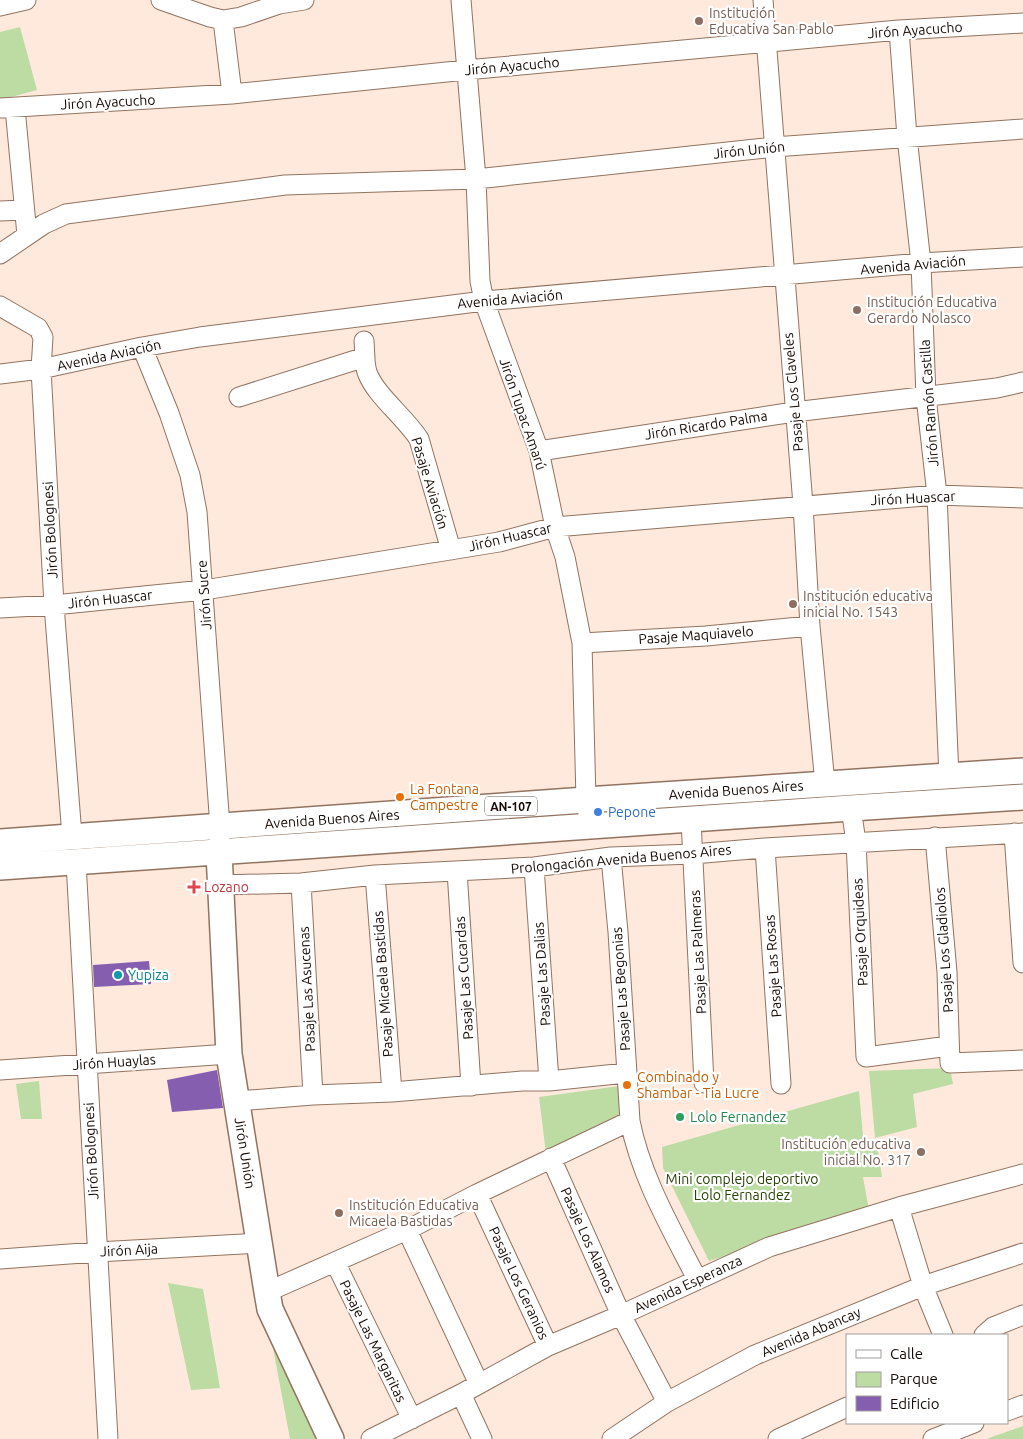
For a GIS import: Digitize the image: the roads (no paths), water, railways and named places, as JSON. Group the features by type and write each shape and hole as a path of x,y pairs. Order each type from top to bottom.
{"main road":[{"name":"Avenida Buenos Aires","path":"0,842 1023,771"},
{"name":"Avenida Buenos Aires","path":"0,868 1023,797"},
{"name":"Jirón Unión","path":"219,853 229,1054 270,1309 332,1439"}],"street":[{"path":"0,6 26,0"},
{"path":"161,0 181,3 210,17 223,20 241,17 279,4 304,0"},
{"name":"Jirón Tupac Amarú","path":"461,0 476,179 480,281 484,301 539,452 556,527 565,557 582,643 586,800 590,827"},
{"name":"Pasaje Los Claveles","path":"763,0 794,412 803,505 810,626 825,784"},
{"path":"223,20 232,94"},
{"name":"Jirón Ayacucho","path":"8,108 232,94 466,70 766,44 899,30 1023,23"},
{"name":"Jirón Ramón Castilla","path":"899,30 921,263 926,397 937,495 949,777"},
{"path":"8,108 27,235"},
{"name":"Jirón Unión","path":"0,254 44,224 66,214 284,185 476,179 774,147 1023,129"},
{"path":"0,212 24,210"},
{"name":"Avenida Aviación","path":"0,374 41,369 142,347 200,337 484,301 921,263 1023,256"},
{"name":"Jirón Bolognesi","path":"0,306 38,328 42,337 41,369 54,605 72,836"},
{"name":"Jirón Sucre","path":"142,347 169,413 190,475 197,512 220,827 219,853"},
{"name":"Pasaje Aviación","path":"239,397 365,349 367,372 378,391 412,428 419,439 451,550"},
{"name":"Jirón Ricardo Palma","path":"539,452 794,412 997,388 1023,382"},
{"name":"Jirón Huascar","path":"0,608 54,605 204,590 499,542 556,527 937,495 1023,498"},
{"name":"Pasaje Maquiavelo","path":"582,643 706,636 810,626"},
{"name":"Pasaje Orquideas","path":"851,808 856,842 866,1057 949,1055"},
{"name":"Pasaje Las Palmeras","path":"691,820 704,1083"},
{"path":"1018,833 1023,964"},
{"name":"Prolongación Avenida Buenos Aires","path":"220,885 301,883 375,875 534,867 611,857 693,854 1018,833"},
{"name":"Pasaje Los Gladiolos","path":"935,837 947,972 949,1055"},
{"name":"Pasaje Las Rosas","path":"765,848 782,1084"},
{"name":"Pasaje Las Begonias","path":"611,857 618,932 626,1073 634,1144 648,1182 697,1279"},
{"name":"Jirón Bolognesi","path":"76,862 108,1439"},
{"name":"Pasaje Las Dalias","path":"534,867 549,1081"},
{"name":"Pasaje Las Cucardas","path":"457,871 472,1086"},
{"name":"Pasaje Micaela Bastidas","path":"375,875 392,1092"},
{"name":"Pasaje Las Asucenas","path":"301,883 313,1095"},
{"name":"Jirón Huaylas","path":"0,1070 229,1054"},
{"path":"949,1055 1023,1060"},
{"path":"237,1101 313,1095 392,1092 522,1081 549,1081 626,1073"},
{"path":"267,1292 407,1230 477,1194 630,1121"},
{"name":"Pasaje Los Alamos","path":"551,1158 621,1315 667,1402"},
{"name":"Avenida Esperanza","path":"371,1439 461,1394 548,1346 621,1315 769,1247 899,1207 1023,1174"},
{"name":"Pasaje Los Geranios","path":"477,1194 548,1346"},
{"path":"899,1207 923,1286 943,1334"},
{"path":"407,1230 478,1384"},
{"name":"Jirón Aija","path":"0,1259 259,1243"},
{"name":"Avenida Abancay","path":"612,1439 667,1402 755,1356 923,1286 1023,1253"},
{"name":"Pasaje Las Margaritas","path":"335,1262 412,1419"},
{"path":"985,1334 993,1327 1023,1315"},
{"path":"461,1394 482,1439"},
{"path":"1008,1411 1023,1405"},
{"path":"778,1439 846,1408"},
{"path":"933,1439 970,1424"},
{"path":"973,1424 979,1439"}],"place":[{"name":"Institución Educativa San Pablo","path":"699,21"},
{"name":"Institución Educativa Gerardo Nolasco","path":"857,310"},
{"name":"Institución educativa inicial No. 1543","path":"793,604"},
{"name":"La Fontana Campestre","path":"400,797"},
{"name":"Pepone","path":"598,812"},
{"name":"Lozano","path":"194,887"},
{"name":"Yupiza","path":"118,975"},
{"name":"Combinado y Shambar - Tia Lucre","path":"627,1085"},
{"name":"Lolo Fernandez","path":"680,1117"},
{"name":"Institución educativa inicial No. 317","path":"921,1152"},
{"name":"Institución Educativa Micaela Bastidas","path":"339,1213"}],"park label":[{"name":"Mini complejo deportivo Lolo Fernandez","path":"742,1188"}]}
